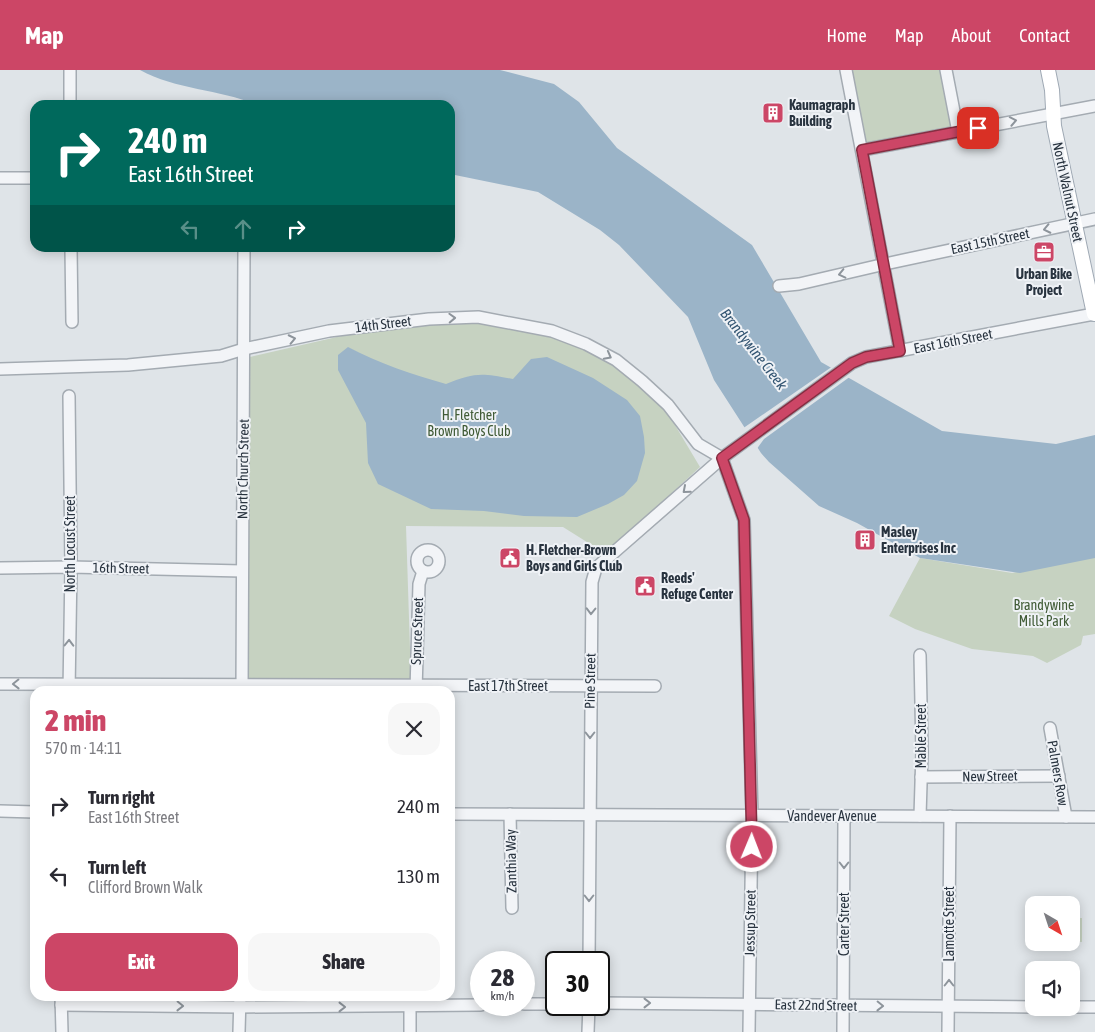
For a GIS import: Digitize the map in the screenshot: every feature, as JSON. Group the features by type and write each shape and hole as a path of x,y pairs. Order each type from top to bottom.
{"main road":[{"name":"North Walnut Street","path":"1048,70 1052,90 1054,126 1094,314"}],"street":[{"path":"70,70 70,100"},
{"path":"846,70 885,264 900,351"},
{"path":"946,70 958,132"},
{"path":"862,150 1095,106"},
{"path":"0,178 30,178"},
{"name":"East 15th Street","path":"779,286 800,284 1095,219"},
{"path":"71,252 72,322"},
{"name":"North Church Street","path":"242,686 244,252"},
{"name":"East 16th Street","path":"722,458 852,363 866,357 1094,314"},
{"name":"14th Street","path":"0,369 137,364 221,356 244,349 329,331 429,319 478,317 552,331 586,344 616,360 668,405 698,444 722,458"},
{"name":"North Locust Street","path":"69,686 71,568 70,396"},
{"name":"Pine Street","path":"589,951 592,582 596,568 722,458"},
{"name":"Jessup Street","path":"722,458 744,520 752,816 749,1032"},
{"name":"16th Street","path":"0,568 242,571"},
{"name":"Spruce Street","path":"416,686 419,584 423,571"},
{"name":"Mable Street","path":"920,655 920,816"},
{"name":"East 17th Street","path":"0,684 46,686"},
{"name":"East 17th Street","path":"455,688 655,686"},
{"name":"Palmers Row","path":"1050,728 1066,817"},
{"name":"New Street","path":"921,777 1059,776"},
{"path":"0,812 30,812"},
{"name":"Vandever Avenue","path":"455,814 1095,817"},
{"name":"Zanthia Way","path":"510,814 512,908"},
{"name":"Carter Street","path":"843,1032 844,816"},
{"name":"Lamotte Street","path":"948,1032 950,816"},
{"path":"62,1032 61,1001 410,1001 470,1004"},
{"path":"410,1001 410,1032"},
{"path":"239,1032 240,1002"},
{"name":"East 22nd Street","path":"610,1003 1025,1007"},
{"path":"1080,1007 1095,1007"},
{"path":"588,1016 588,1032"}],"green space":[{"path":"846,70 946,70 958,132 862,150"},
{"name":"H. Fletcher Brown Boys Club","path":"473,317 565,336 612,363 666,410 700,467 606,554 563,527 406,526 411,680 248,679 250,357 363,331"},
{"name":"Brandywine Mills Park","path":"1095,554 1095,634 1083,636 1081,645 1047,663 1033,656 972,649 915,629 889,616 920,558 1012,573"},
{"path":"1080,918 1082,918 1082,942 1080,942"}],"water":[{"name":"Brandywine Creek","path":"140,70 500,70 554,84 579,102 617,148 752,245 821,362 942,431 1056,444 1095,435 1095,558 1020,573 920,558 857,523 819,506 761,453 714,380 688,317 619,245 600,230 538,192 455,175 455,100 243,100 154,77"},
{"path":"348,347 384,364 446,384 464,377 479,375 513,379 531,359 547,357 593,378 627,400 640,416 645,453 637,481 624,495 577,517 524,516 484,511 431,509 378,484 368,463 366,423 338,370 338,355"}],"pier":[{"path":"833,366 851,376 764,439 756,450 742,429"}],"place":[{"name":"Kaumagraph Building","path":"773,113"},
{"name":"Urban Bike Project","path":"1044,252"},
{"name":"Masley Enterprises Inc","path":"865,540"},
{"name":"H. Fletcher-Brown Boys and Girls Club","path":"510,558"},
{"name":"Reeds' Refuge Center","path":"645,586"}],"route":[{"path":"752,847 744,520 722,458 852,363 866,357 900,351 862,150 978,128"}]}
